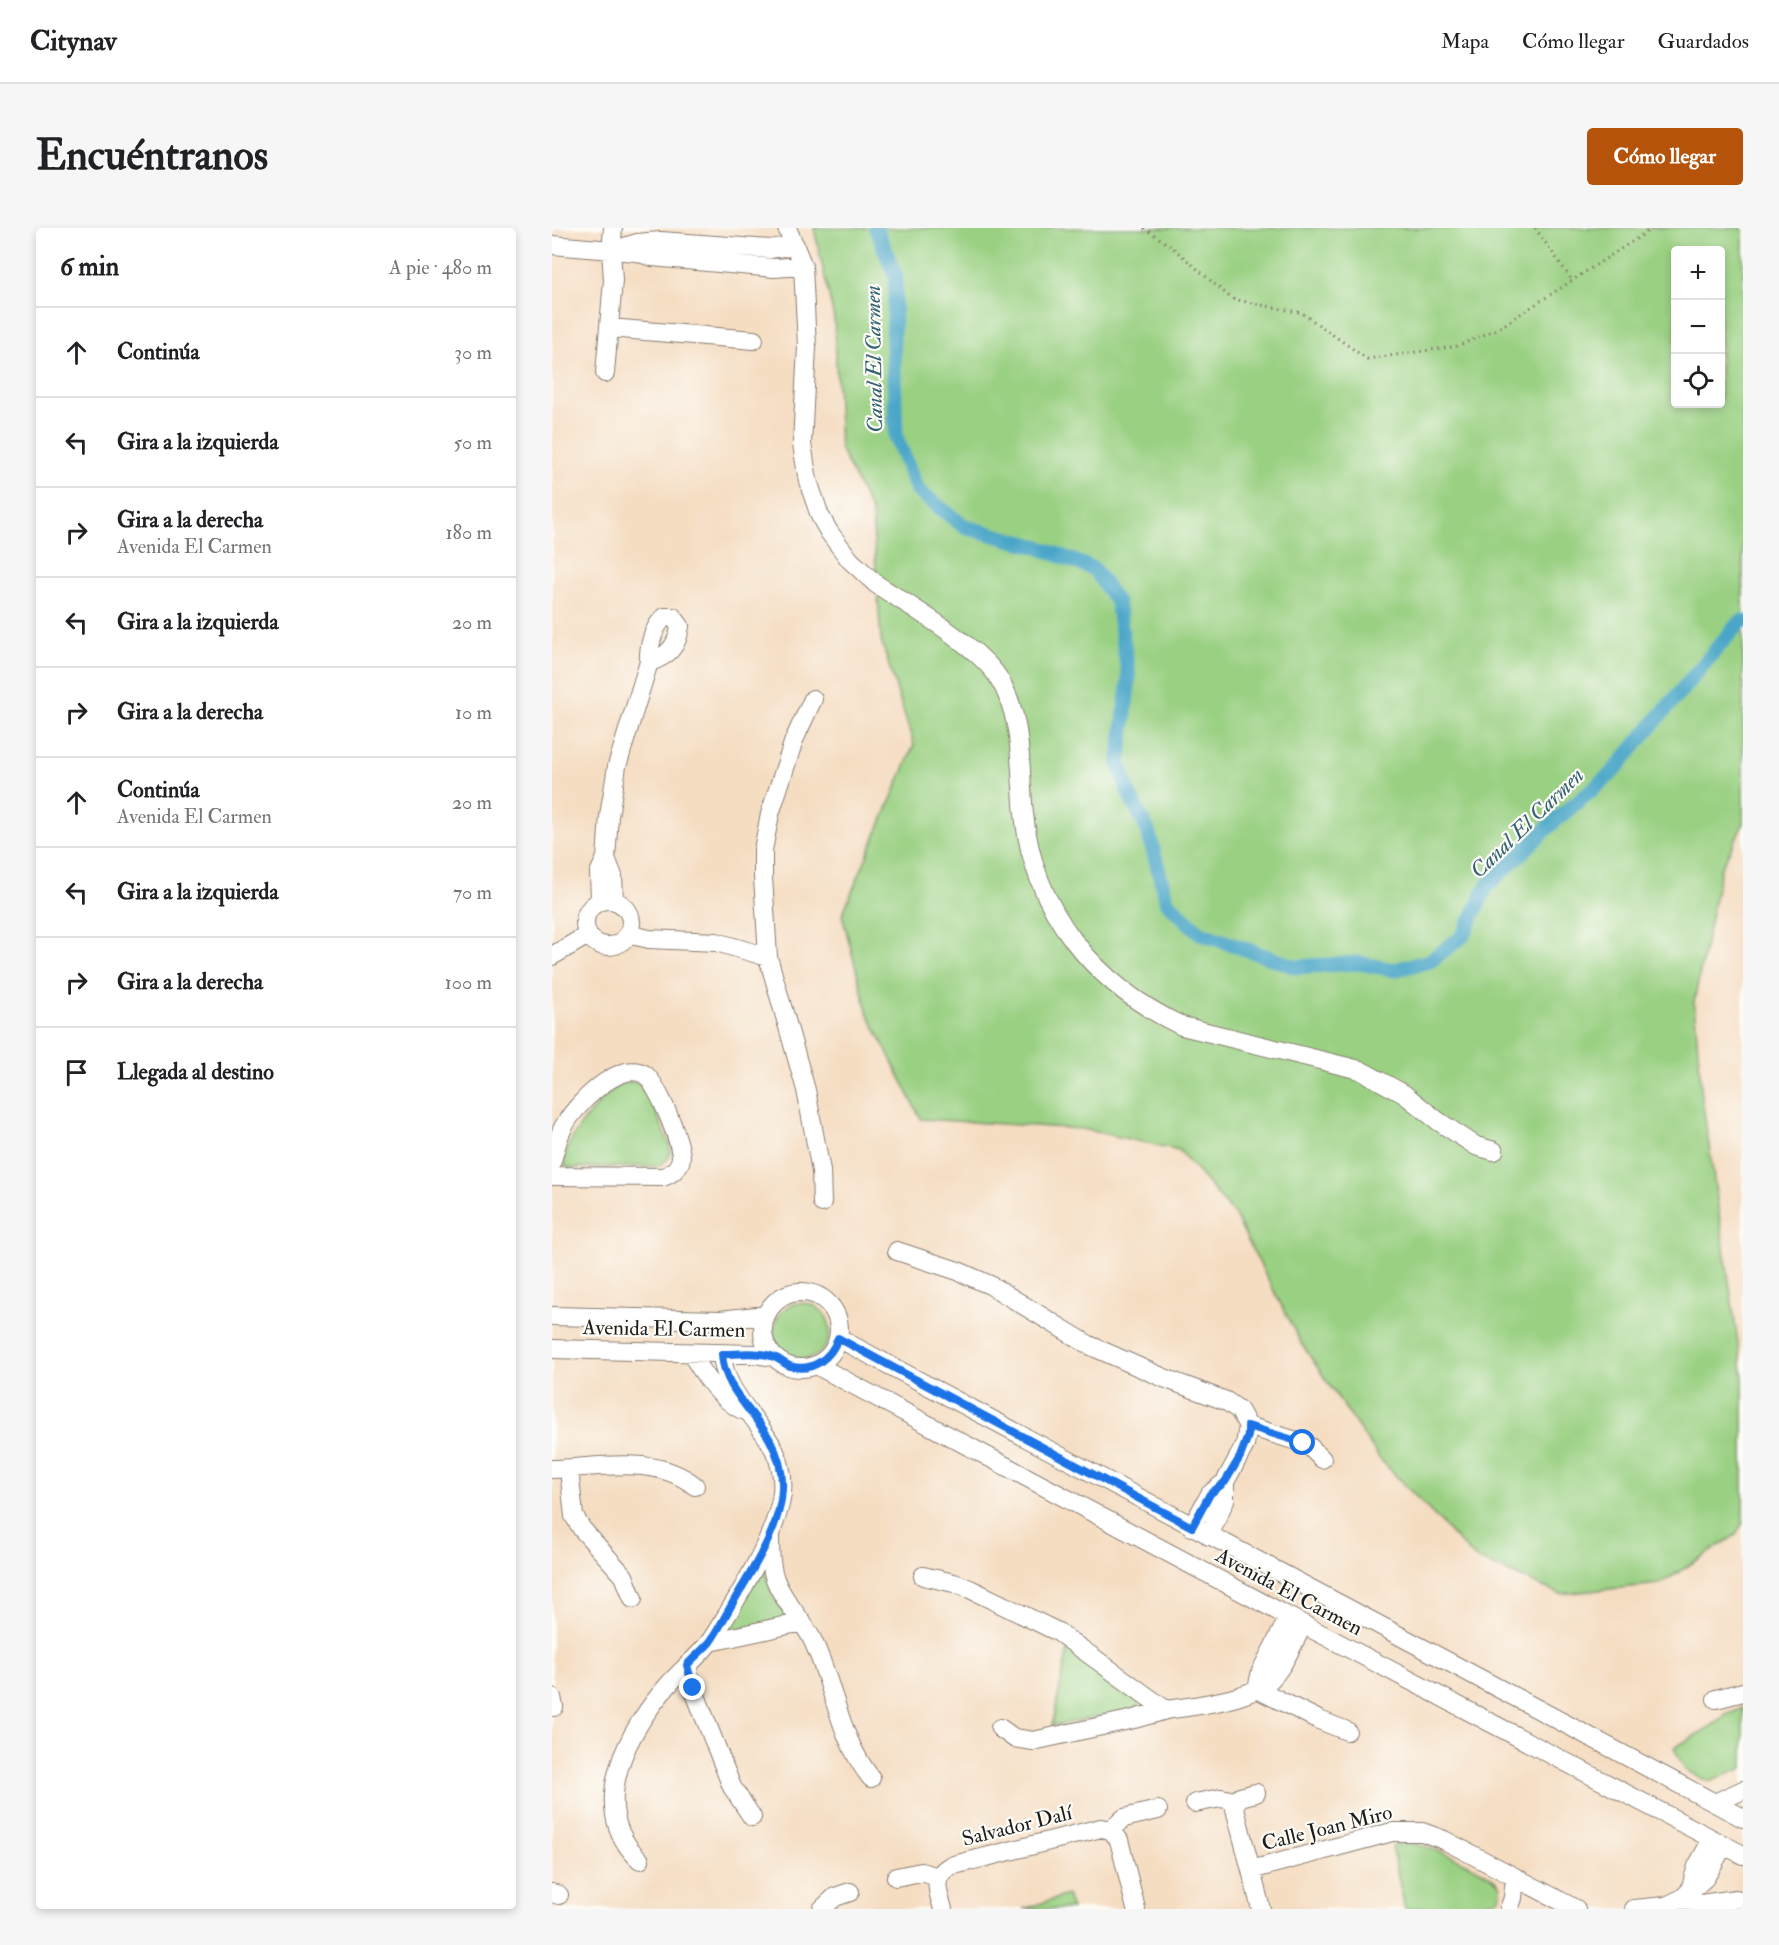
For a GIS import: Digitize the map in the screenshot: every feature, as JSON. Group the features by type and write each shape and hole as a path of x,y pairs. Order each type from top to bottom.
{"street":[{"path":"605,373 613,280 611,251 613,228"},
{"path":"787,228 803,266 807,347 802,444 808,481 817,507 839,546 862,572 978,654 998,677 1010,700 1017,723 1024,814 1034,862 1052,907 1078,948 1117,986 1162,1017 1182,1026 1360,1070 1404,1094 1438,1121 1476,1146 1494,1151"},
{"path":"611,251 637,243 701,235 770,249 795,245"},
{"path":"701,235 701,262"},
{"path":"552,245 636,252 652,257 701,262 774,268 803,266"},
{"path":"609,328 754,340"},
{"path":"607,900 613,876 606,858 609,816 617,766 649,662"},
{"path":"813,699 794,740 775,798 766,831 763,877 768,957 806,1090 821,1171 822,1203"},
{"path":"607,900 621,903 629,913 631,927 628,934 618,943 605,946 598,944 585,929 585,915 593,904 607,900"},
{"path":"628,934 649,939 716,942 768,957"},
{"path":"552,956 588,935"},
{"path":"552,1161 563,1127 573,1112 606,1081 629,1071 644,1074 656,1088 668,1115 681,1158 677,1168 663,1177 552,1176"},
{"path":"897,1251 958,1271 990,1285 1096,1348 1164,1378 1226,1401 1239,1410 1248,1426 1248,1436 1243,1451 1225,1482 1210,1494 1192,1527"},
{"path":"799,1292 812,1293 825,1300 834,1311 838,1324 838,1338 830,1354 816,1365 803,1368 791,1366 774,1357 767,1346 763,1334 766,1315 774,1303 785,1295 799,1292"},
{"name":"Avenida El Carmen","path":"552,1316 720,1320 766,1315"},
{"name":"Avenida El Carmen","path":"838,1338 1743,1818"},
{"name":"Avenida El Carmen","path":"552,1349 755,1354 774,1357"},
{"path":"691,1353 723,1397 749,1413"},
{"path":"640,1860 626,1845 615,1819 614,1798 617,1771 622,1757 648,1710 710,1642 748,1577 770,1532 781,1501 782,1479 774,1448 726,1375 722,1354"},
{"name":"Avenida El Carmen","path":"816,1365 1296,1621 1743,1855"},
{"path":"1248,1426 1303,1443 1322,1459"},
{"path":"633,1599 624,1576 582,1529 574,1516 560,1469 615,1466 657,1467 678,1473 695,1485"},
{"path":"1209,1536 1225,1500 1225,1482"},
{"path":"770,1532 771,1561 777,1584 802,1622 818,1653 850,1743 861,1765 871,1778"},
{"path":"923,1575 954,1583 990,1598 1058,1632 1166,1710"},
{"path":"1000,1728 1014,1738 1033,1741 1166,1710 1224,1700 1257,1689 1274,1676 1296,1621"},
{"path":"710,1642 802,1622"},
{"path":"687,1665 693,1688 732,1787 752,1817"},
{"path":"1257,1689 1319,1720 1347,1731"},
{"path":"1716,1699 1743,1692"},
{"path":"1715,1803 1743,1790"},
{"path":"1195,1803 1221,1798 1235,1801 1240,1797 1256,1793"},
{"name":"Calle Joan Miro","path":"1235,1801 1234,1808 1262,1909"},
{"name":"Salvador Dalí","path":"938,1877 950,1866 1101,1828 1111,1830 1124,1818 1158,1810"},
{"path":"1111,1830 1119,1840 1136,1909"},
{"name":"Calle Joan Miro","path":"1251,1870 1392,1832 1411,1831 1434,1835 1576,1909"},
{"path":"1634,1909 1666,1906 1686,1894 1696,1866 1718,1842"},
{"path":"896,1877 921,1872 938,1877 937,1888 943,1909"},
{"path":"1509,1909 1513,1898 1515,1877"},
{"path":"822,1909 835,1897 850,1892"},
{"path":"1686,1894 1701,1904 1736,1899"}],"path":[{"path":"1144,228 1172,247 1232,299 1302,313 1367,359 1458,346 1499,328 1653,228"},
{"path":"1535,228 1572,280"}],"green space":[{"path":"814,228 1743,228 1743,825 1721,868 1694,1002 1702,1098 1743,1377 1743,1523 1736,1535 1660,1584 1560,1594 1475,1558 1379,1458 1301,1343 1234,1214 1179,1150 1083,1129 921,1119 868,1014 842,915 914,745 881,640 872,513 840,448 834,318"},
{"path":"629,1081 640,1084 647,1091 669,1143 671,1150 668,1159 658,1166 567,1168 565,1160 575,1134 609,1094"},
{"path":"802,1303 813,1305 822,1311 828,1320 830,1331 828,1342 822,1351 813,1357 802,1359 791,1357 782,1351 776,1342 774,1331 776,1320 782,1311 791,1305"},
{"path":"760,1570 766,1573 773,1597 785,1613 783,1620 724,1633"},
{"path":"1068,1648 1139,1701 1138,1707 1134,1710 1052,1726"},
{"path":"1743,1707 1743,1768 1709,1782 1685,1770 1674,1748 1723,1719 1725,1715"},
{"path":"1406,1843 1428,1847 1471,1865 1501,1886 1500,1897 1469,1906 1405,1909 1392,1846"},
{"path":"1067,1895 1072,1909 1024,1909"}],"waterway":[{"name":"Canal El Carmen","path":"876,228 896,277 893,338 896,437 917,490 965,527 1035,546 1094,569 1117,602 1129,677 1119,764 1130,796 1148,831 1167,902 1200,933 1296,967 1359,963 1394,970 1430,961 1463,936 1487,886 1557,819 1611,774 1718,647 1743,621"}],"route":[{"path":"693,1688 687,1665 710,1642 748,1577 778,1513 782,1490 780,1468 774,1448 730,1384 723,1367 722,1354 755,1354 774,1357 791,1366 803,1368 816,1365 826,1358 834,1349 838,1338 1192,1527 1210,1494 1225,1482 1240,1457 1248,1436 1248,1426 1303,1443"}]}
